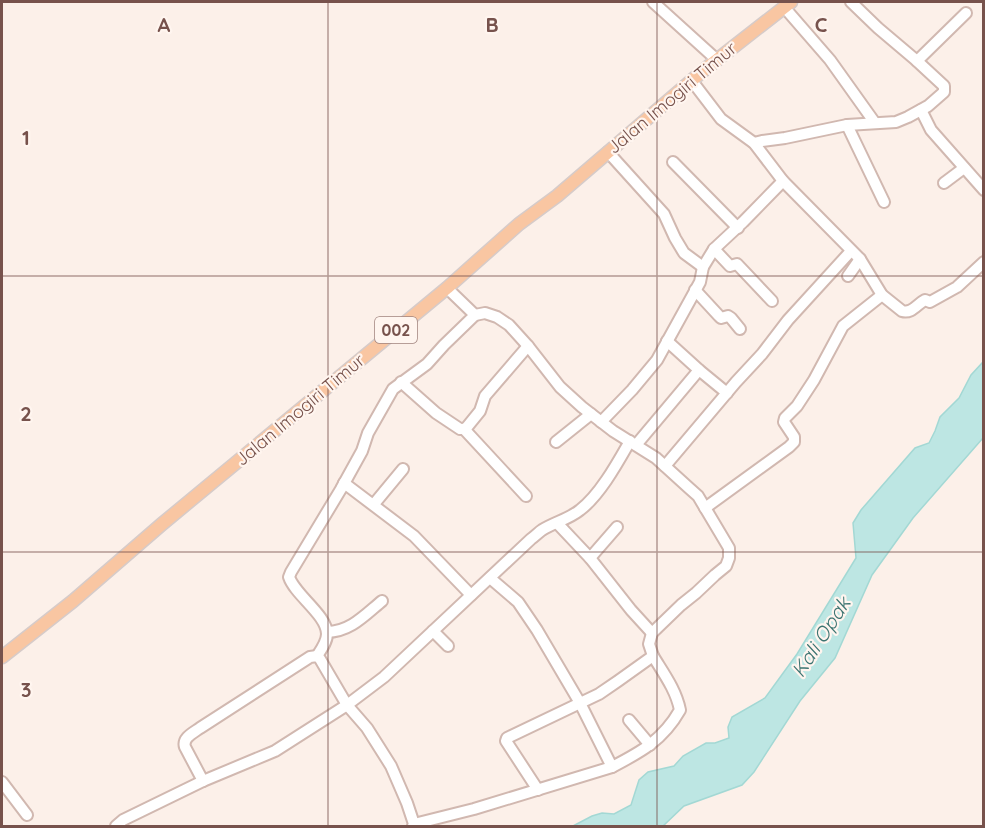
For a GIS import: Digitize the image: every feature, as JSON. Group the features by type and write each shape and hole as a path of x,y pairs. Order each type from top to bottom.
{"main road":[{"name":"Jalan Imogiri Timur","path":"2,657 73,601 162,524 447,288 519,224 557,196 717,60 787,4"}],"street":[{"path":"653,2 717,60"},
{"path":"754,143 847,125 896,122 921,110 944,92 944,86 850,2"},
{"path":"787,4 875,123"},
{"path":"917,61 966,13"},
{"path":"692,81 721,119 754,143 783,181 860,259 882,295 896,307 906,312 925,300 930,302 957,287 984,262"},
{"path":"921,110 931,130 984,190"},
{"path":"847,125 884,202"},
{"path":"608,152 664,214 684,253 703,267"},
{"path":"673,162 738,228"},
{"path":"944,183 964,168"},
{"path":"601,422 657,360 700,282 703,267 714,249 738,228 783,181"},
{"path":"714,249 728,265 736,264 772,301"},
{"path":"665,466 762,354 788,320 851,250"},
{"path":"848,276 860,259"},
{"path":"447,288 475,315"},
{"path":"695,290 721,318 728,316 740,329"},
{"path":"705,508 794,442 794,437 784,422 785,418 797,406 814,380 843,326 882,295"},
{"path":"485,313 509,325 560,387 601,422 656,458 698,496 729,548 726,567 652,633 649,644 652,656 677,698 680,710 663,735 612,767 413,825 407,803 390,766 367,728 347,705 317,656 325,642 327,632 318,615 292,585 289,577 291,572 362,451 393,389 427,364 475,315 485,313"},
{"path":"667,341 727,393"},
{"path":"464,429 480,411 485,396 528,346"},
{"path":"118,826 123,820 203,781 275,751 347,705 384,677 531,539 582,509 633,443 699,370"},
{"path":"401,382 436,413 460,429 464,429 526,496"},
{"path":"556,442 591,414"},
{"path":"374,504 403,468"},
{"path":"344,483 414,536 471,595"},
{"path":"557,523 590,558 623,601 652,633"},
{"path":"590,558 617,527"},
{"path":"490,578 518,602 580,703 612,767"},
{"path":"327,632 348,628 382,601"},
{"path":"433,631 448,646"},
{"path":"203,781 185,747 186,739 310,657 317,656"},
{"path":"538,790 506,741 507,738 580,703 618,681 652,656"},
{"path":"629,720 650,745"},
{"path":"2,782 27,815"}],"water":[{"name":"Kali Opak","path":"983,362 983,438 913,518 872,575 835,658 800,701 754,772 742,785 684,806 663,826 573,826 592,816 602,813 614,814 631,805 639,780 648,772 674,766 683,756 706,743 715,743 729,738 728,727 732,717 765,698 797,654 856,558 853,523 861,510 915,448 929,443 940,417 959,398 971,375"}]}
